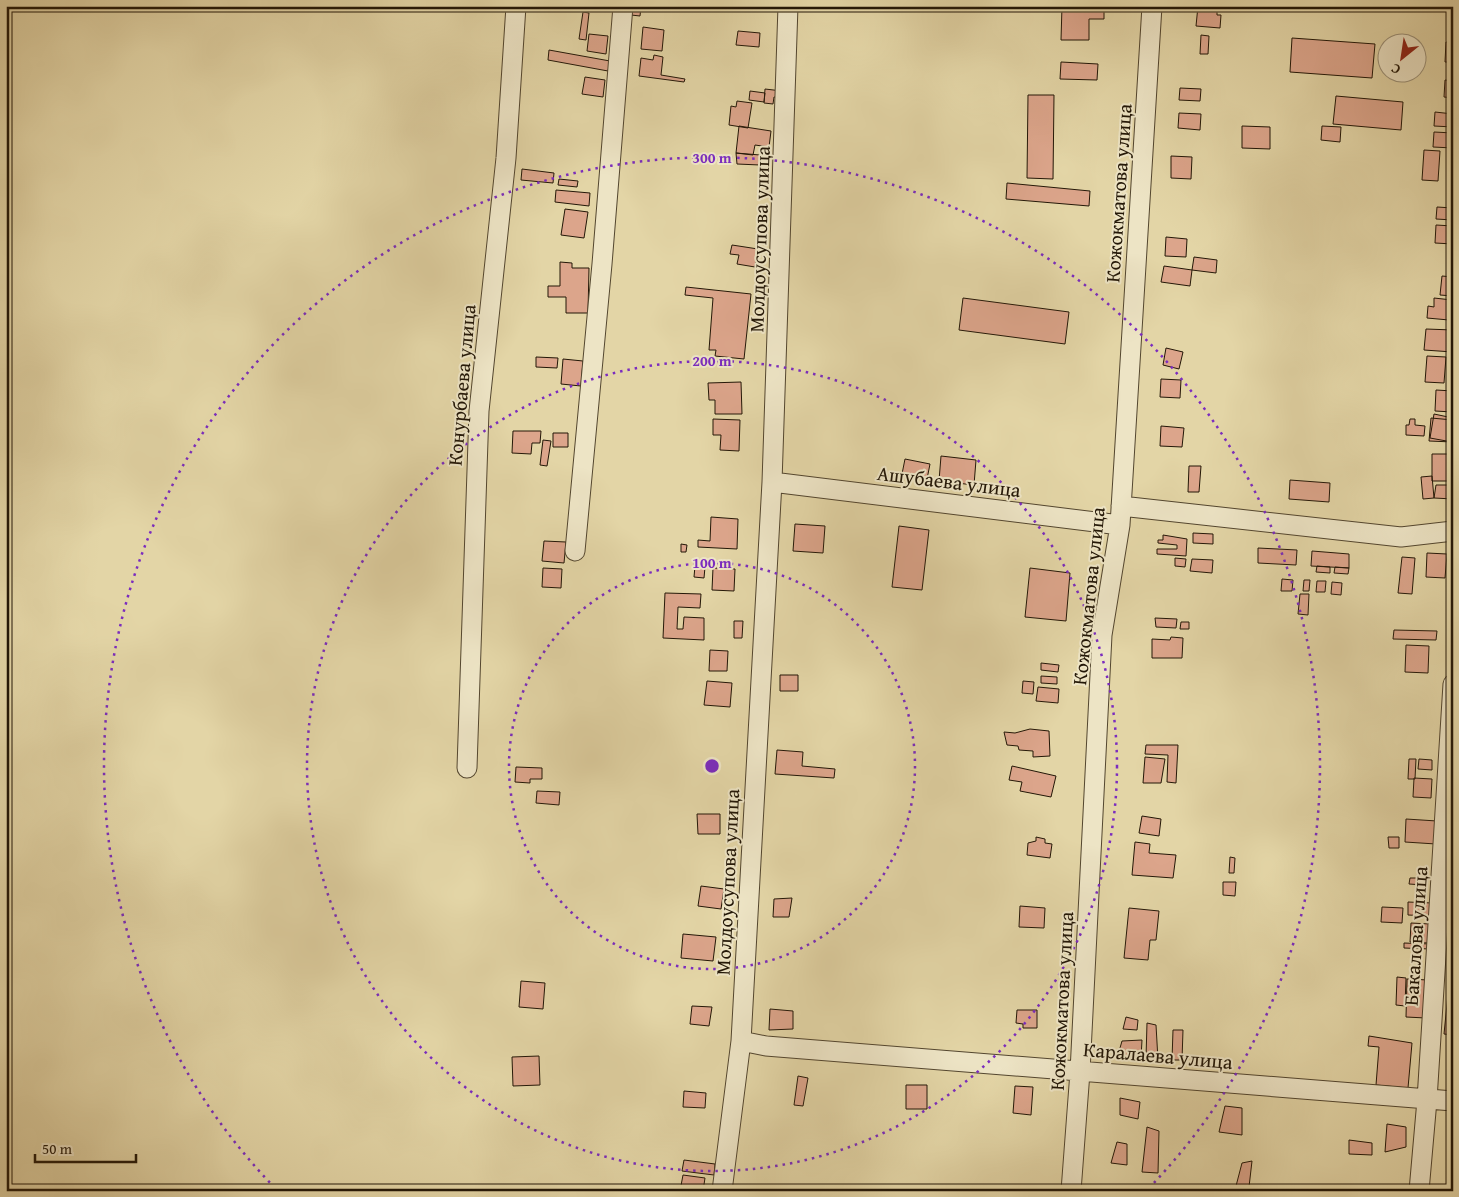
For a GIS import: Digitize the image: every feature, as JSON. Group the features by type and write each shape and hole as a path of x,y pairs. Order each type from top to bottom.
{"street":[{"name":"Конурбаева улица","path":"467,768 479,411 506,158 516,6"},
{"path":"575,551 602,264 623,6"},
{"name":"Молдоусупова улица","path":"722,1191 740,1040 772,482 788,6"},
{"name":"Кожокматова улица","path":"1071,1191 1080,1072 1102,635 1120,516 1152,6"},
{"name":"Ашубаева улица","path":"772,482 1120,516 1401,537 1453,531"},
{"name":"Бакалова улица","path":"1420,1191 1447,862 1453,684"},
{"name":"Каралаева улица","path":"740,1040 766,1046 1453,1101"}],"building":[{"path":"632,6 641,6 640,16 631,15"},
{"path":"1062,6 1104,6 1104,19 1089,19 1089,40 1061,40"},
{"path":"1198,6 1217,6 1217,15 1221,15 1220,28 1196,26"},
{"path":"1251,6 1281,6 1280,9"},
{"path":"583,12 589,13 586,40 579,39"},
{"path":"643,27 664,30 662,51 641,49"},
{"path":"738,31 760,33 759,47 736,45"},
{"path":"589,34 608,36 606,54 587,51"},
{"path":"1201,35 1209,36 1208,54 1200,54"},
{"path":"1292,38 1375,44 1372,78 1290,72"},
{"path":"1446,42 1453,43 1453,62 1445,62"},
{"path":"549,50 610,61 608,71 548,60"},
{"path":"654,55 663,57 661,75 685,79 684,82 639,76 641,58 653,60"},
{"path":"1061,62 1098,64 1097,80 1060,79"},
{"path":"585,77 605,80 603,97 582,94"},
{"path":"1445,80 1453,81 1453,98 1444,97"},
{"path":"1180,88 1201,89 1200,101 1179,100"},
{"path":"765,89 782,91 781,98 774,97 773,104 764,103"},
{"path":"750,91 765,93 764,102 749,100"},
{"path":"1028,95 1054,95 1053,179 1027,178"},
{"path":"1336,96 1403,102 1401,130 1333,124"},
{"path":"737,101 752,103 748,128 729,125 731,106 736,107"},
{"path":"1435,112 1453,114 1453,127 1434,126"},
{"path":"1179,113 1201,114 1200,130 1178,128"},
{"path":"739,126 771,131 769,147 755,145 753,155 736,153"},
{"path":"1242,126 1270,127 1270,149 1242,148"},
{"path":"1322,126 1341,127 1340,142 1321,140"},
{"path":"1434,132 1453,133 1453,148 1433,147"},
{"path":"1424,150 1440,151 1438,181 1422,180"},
{"path":"736,153 760,155 760,165 737,164"},
{"path":"1171,156 1192,157 1191,179 1171,178"},
{"path":"522,169 554,173 553,183 521,180"},
{"path":"559,179 578,181 577,187 558,185"},
{"path":"1007,183 1090,191 1089,206 1006,199"},
{"path":"556,190 590,193 589,206 555,202"},
{"path":"1437,207 1453,208 1453,220 1436,219"},
{"path":"565,209 588,212 584,238 561,235"},
{"path":"1436,225 1453,226 1453,244 1435,243"},
{"path":"1166,237 1187,239 1186,257 1165,256"},
{"path":"732,245 758,249 755,267 737,264 739,255 730,254"},
{"path":"1194,257 1217,260 1216,273 1192,270"},
{"path":"560,262 572,263 572,268 589,268 588,313 566,313 566,297 548,297 548,286 560,286"},
{"path":"1164,266 1192,270 1190,286 1161,282"},
{"path":"1442,276 1453,277 1453,296 1440,295"},
{"path":"686,287 751,294 744,359 715,356 716,350 709,350 713,298 685,295"},
{"path":"963,298 1069,312 1065,344 959,330"},
{"path":"1434,298 1452,300 1449,320 1427,318 1428,306 1434,307"},
{"path":"1426,329 1453,330 1453,352 1424,350"},
{"path":"1166,348 1183,352 1179,369 1163,365"},
{"path":"1427,356 1446,357 1444,383 1425,382"},
{"path":"536,357 558,358 557,368 536,367"},
{"path":"563,359 583,361 581,386 561,384"},
{"path":"1161,379 1181,380 1180,398 1160,397"},
{"path":"741,382 742,414 715,414 715,400 709,400 708,383"},
{"path":"1436,390 1453,391 1453,412 1435,411"},
{"path":"1434,414 1453,418 1452,442 1430,438"},
{"path":"1431,418 1453,420 1453,442 1429,441"},
{"path":"713,419 740,420 739,451 720,450 721,435 713,435"},
{"path":"1410,419 1415,419 1415,425 1425,426 1424,436 1406,435 1406,425 1409,425"},
{"path":"1161,426 1184,428 1182,447 1160,446"},
{"path":"513,431 541,431 540,443 532,443 531,454 512,453"},
{"path":"553,433 568,433 568,447 553,447"},
{"path":"543,440 551,441 547,466 540,465"},
{"path":"1432,454 1451,454 1451,481 1432,481"},
{"path":"941,456 976,460 974,485 939,481"},
{"path":"905,459 930,464 927,479 902,474"},
{"path":"1189,466 1201,466 1199,492 1188,492"},
{"path":"1432,476 1434,498 1423,499 1421,477"},
{"path":"1290,480 1330,483 1329,502 1289,499"},
{"path":"1436,485 1453,485 1453,499 1434,498"},
{"path":"711,517 738,519 737,549 698,547 698,540 710,541"},
{"path":"795,524 825,526 823,553 793,551"},
{"path":"899,526 929,530 922,590 892,587"},
{"path":"1193,533 1213,534 1213,544 1193,543"},
{"path":"1163,535 1187,539 1186,556 1157,554 1157,549 1177,549 1177,545 1158,543 1158,540 1163,540"},
{"path":"544,541 566,542 564,563 542,561"},
{"path":"681,544 687,545 686,552 681,552"},
{"path":"1258,548 1297,550 1296,565 1258,563"},
{"path":"1312,551 1349,554 1349,568 1311,566"},
{"path":"1427,553 1447,554 1445,578 1426,577"},
{"path":"1402,557 1415,558 1412,594 1398,593"},
{"path":"1175,558 1186,559 1185,567 1175,566"},
{"path":"1192,559 1213,560 1212,573 1190,571"},
{"path":"695,566 705,567 704,578 694,577"},
{"path":"1317,566 1330,567 1330,573 1316,572"},
{"path":"1335,567 1349,568 1348,574 1334,573"},
{"path":"543,568 562,569 561,588 542,587"},
{"path":"713,568 735,569 734,591 712,590"},
{"path":"1030,568 1070,573 1066,621 1025,617"},
{"path":"1282,579 1293,580 1292,591 1281,591"},
{"path":"1304,580 1310,580 1309,591 1303,591"},
{"path":"1317,581 1326,581 1325,592 1316,592"},
{"path":"1332,582 1342,583 1341,595 1331,594"},
{"path":"665,593 701,594 700,608 678,607 677,629 683,629 684,617 704,618 704,640 663,638"},
{"path":"1300,594 1309,594 1308,615 1298,614"},
{"path":"1155,618 1177,619 1176,628 1156,627"},
{"path":"734,621 743,621 742,638 734,638"},
{"path":"1181,622 1189,622 1189,629 1180,629"},
{"path":"1394,630 1437,631 1436,640 1393,639"},
{"path":"1171,637 1183,638 1182,658 1152,658 1152,639 1170,640"},
{"path":"1406,645 1429,646 1428,673 1405,672"},
{"path":"710,650 728,651 727,671 709,671"},
{"path":"1041,663 1059,665 1058,672 1041,670"},
{"path":"780,675 798,675 798,691 780,691"},
{"path":"1041,676 1057,677 1057,684 1041,683"},
{"path":"707,681 732,683 730,707 704,705"},
{"path":"1023,681 1034,682 1033,694 1022,693"},
{"path":"1038,687 1059,689 1058,703 1036,701"},
{"path":"1030,729 1049,731 1050,756 1033,757 1033,751 1019,750 1018,746 1007,745 1004,732 1015,733"},
{"path":"1146,745 1178,745 1176,783 1167,782 1168,755 1145,754"},
{"path":"777,750 803,752 802,766 835,769 834,778 775,774"},
{"path":"1145,757 1165,759 1161,783 1143,783"},
{"path":"1409,759 1416,759 1415,779 1408,779"},
{"path":"1419,759 1432,760 1432,770 1418,769"},
{"path":"1012,766 1056,776 1051,797 1020,791 1022,782 1009,780"},
{"path":"516,767 542,768 542,779 530,779 530,783 515,782"},
{"path":"1414,778 1432,779 1431,798 1413,797"},
{"path":"537,791 560,792 559,805 536,803"},
{"path":"697,814 720,814 720,834 698,834"},
{"path":"1142,816 1161,819 1159,836 1139,833"},
{"path":"1406,819 1437,821 1436,844 1405,842"},
{"path":"1036,837 1045,839 1045,843 1052,844 1050,858 1027,855 1028,843 1036,841"},
{"path":"1388,837 1399,837 1399,848 1389,848"},
{"path":"1135,842 1150,844 1149,853 1176,855 1173,878 1132,875"},
{"path":"1230,857 1235,858 1234,873 1229,873"},
{"path":"1410,878 1424,878 1424,885 1409,884"},
{"path":"1223,882 1236,882 1235,896 1223,895"},
{"path":"701,886 724,889 721,909 698,906"},
{"path":"792,898 789,917 773,917 774,899"},
{"path":"1408,902 1432,903 1431,916 1408,915"},
{"path":"1020,906 1045,908 1044,928 1019,927"},
{"path":"1382,907 1403,908 1402,923 1381,922"},
{"path":"1129,908 1159,911 1156,940 1150,940 1148,960 1124,958"},
{"path":"1411,923 1430,924 1429,943 1410,942"},
{"path":"683,934 716,937 713,961 681,958"},
{"path":"1404,943 1430,944 1430,949 1404,948"},
{"path":"1397,977 1406,978 1405,1006 1396,1005"},
{"path":"1407,979 1428,980 1426,1018 1406,1017"},
{"path":"521,981 545,983 543,1009 519,1007"},
{"path":"1448,994 1453,994 1453,1035 1444,1034"},
{"path":"692,1006 712,1007 709,1026 690,1024"},
{"path":"770,1009 793,1011 793,1029 769,1030"},
{"path":"1017,1010 1037,1010 1037,1028 1023,1028 1023,1024 1016,1023"},
{"path":"1126,1017 1138,1020 1137,1030 1123,1029"},
{"path":"1147,1023 1156,1025 1158,1060 1146,1058"},
{"path":"1173,1030 1183,1030 1182,1060 1172,1060"},
{"path":"1369,1036 1412,1043 1408,1088 1376,1085 1379,1047 1368,1046"},
{"path":"1142,1040 1141,1058 1118,1055 1122,1041"},
{"path":"539,1056 540,1085 513,1086 512,1057"},
{"path":"798,1076 808,1078 803,1106 794,1105"},
{"path":"906,1085 927,1085 927,1109 906,1109"},
{"path":"1015,1086 1033,1087 1031,1115 1013,1113"},
{"path":"684,1091 706,1093 705,1108 683,1107"},
{"path":"1120,1098 1140,1102 1138,1119 1120,1115"},
{"path":"1225,1106 1242,1108 1242,1135 1219,1132"},
{"path":"1387,1124 1406,1127 1406,1147 1385,1152"},
{"path":"1147,1127 1159,1131 1158,1173 1142,1172"},
{"path":"1349,1140 1372,1143 1372,1155 1349,1154"},
{"path":"1117,1142 1127,1144 1127,1165 1111,1163"},
{"path":"684,1160 715,1164 714,1175 682,1171"},
{"path":"1252,1161 1249,1187 1236,1186 1242,1163"},
{"path":"683,1175 705,1178 703,1191 680,1191"}]}
